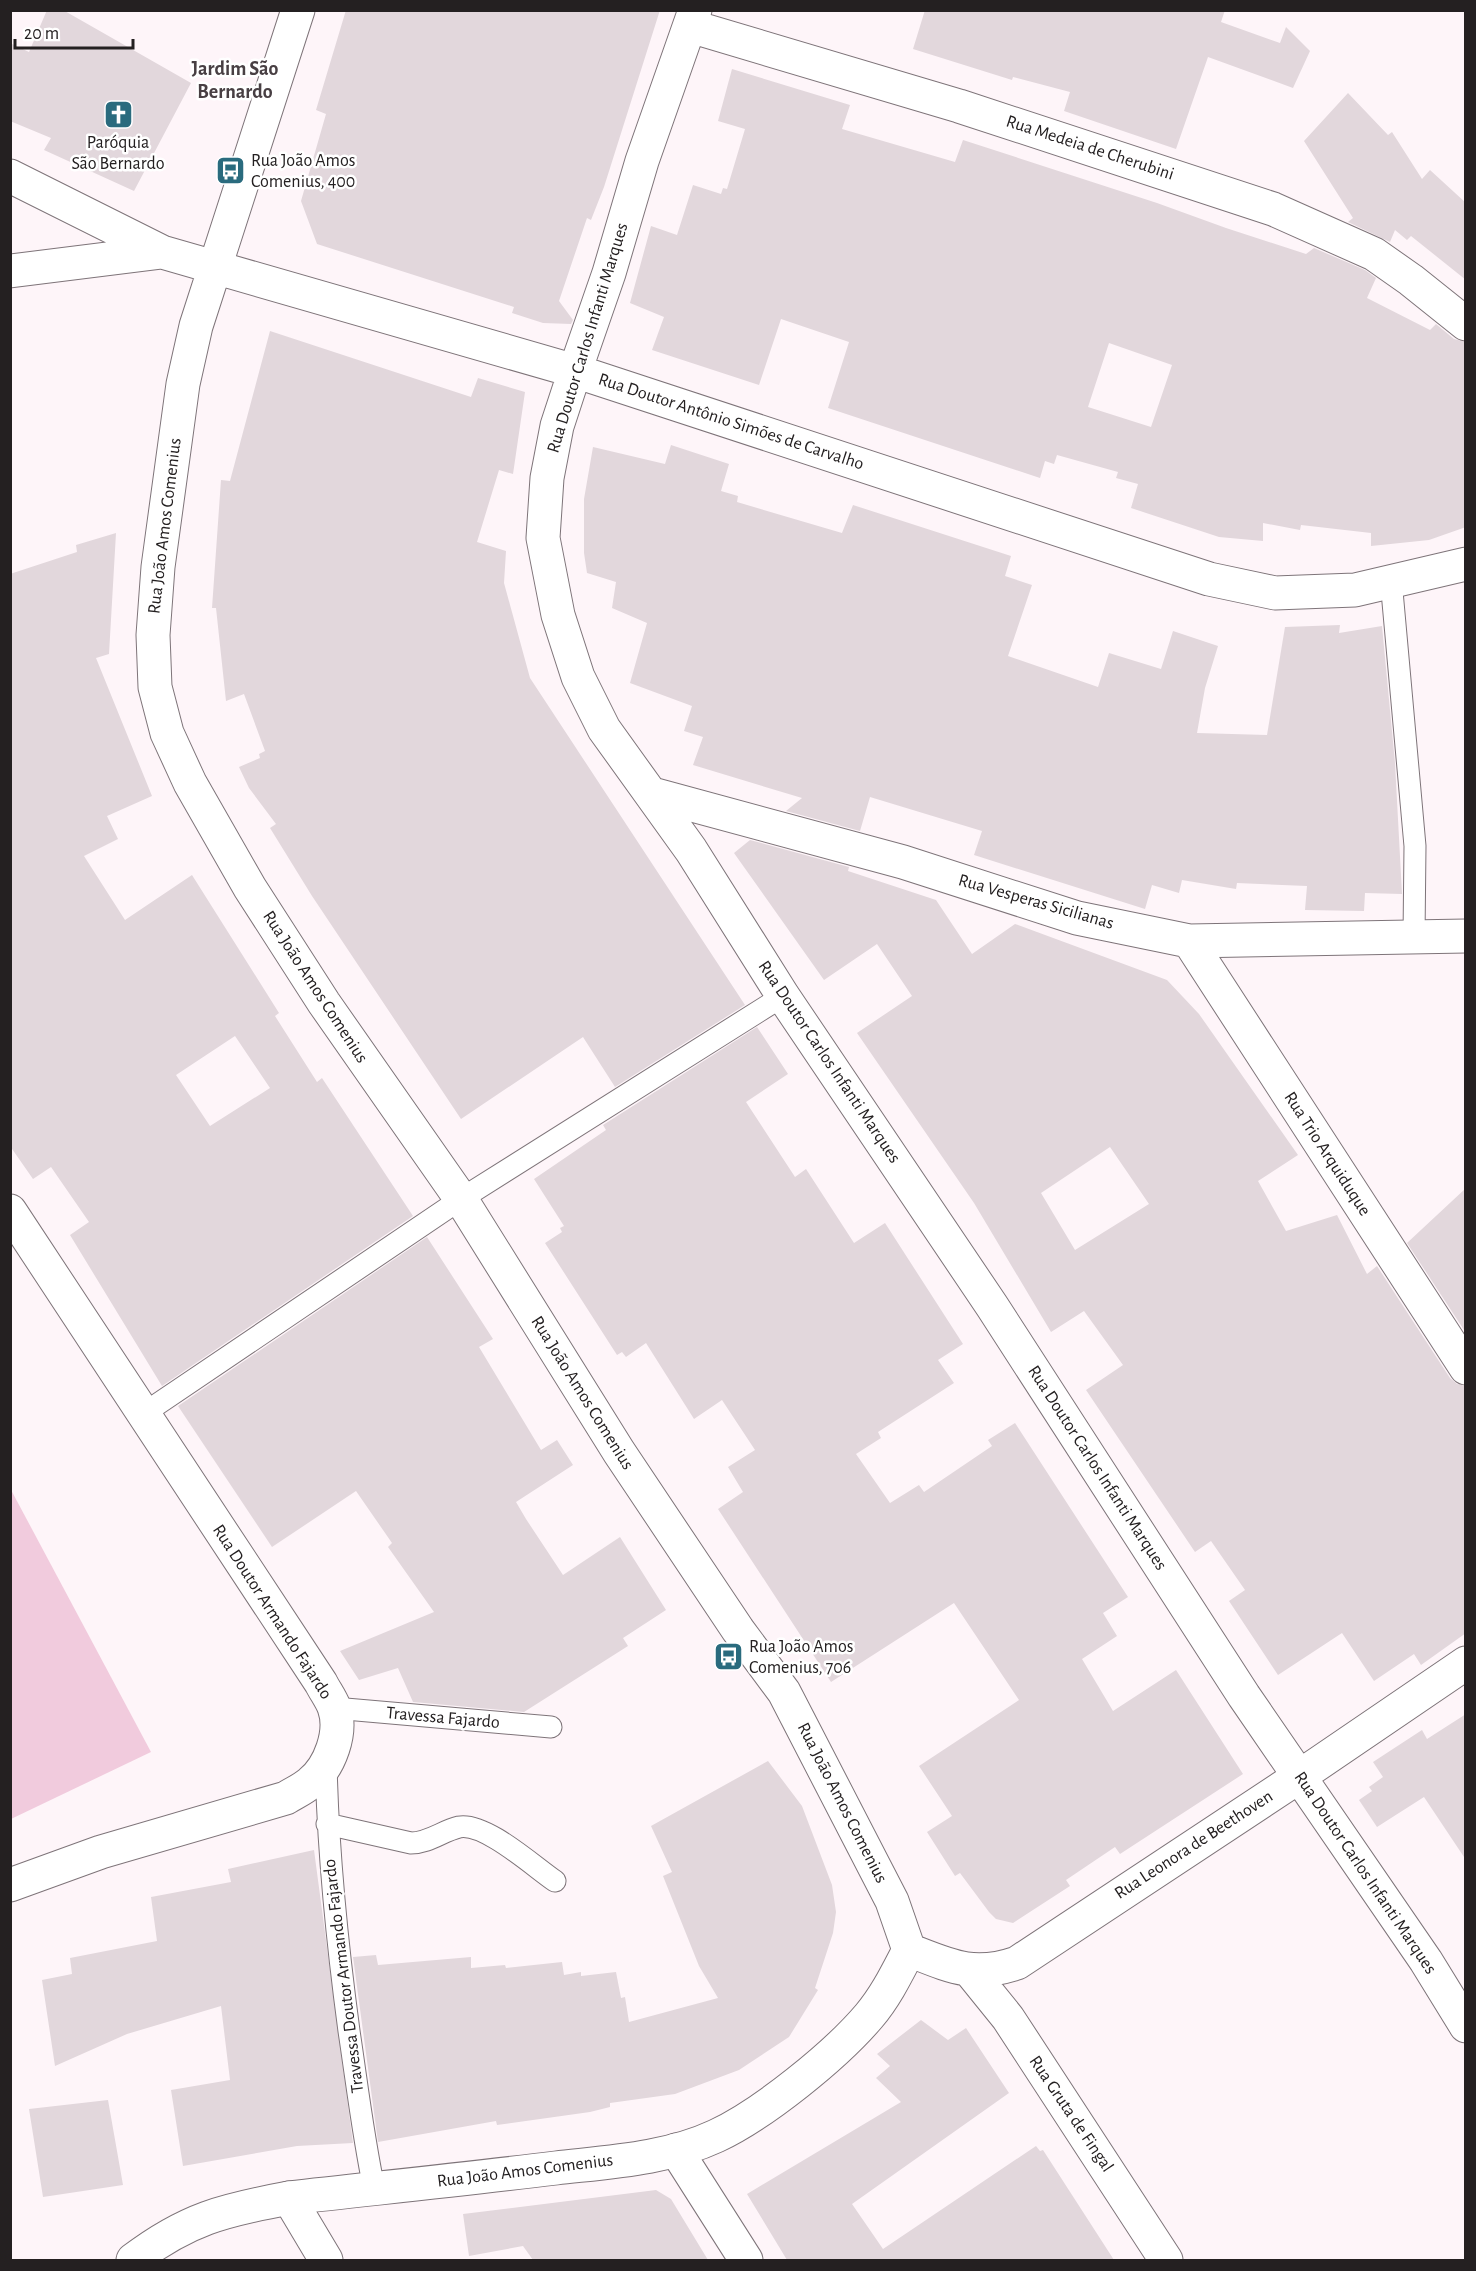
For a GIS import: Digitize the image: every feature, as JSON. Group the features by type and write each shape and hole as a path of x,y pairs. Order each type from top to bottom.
{"street":[{"name":"Rua João Amos Comenius","path":"133,2260 159,2240 202,2218 289,2198 619,2161 676,2150 715,2136 759,2112 812,2069 868,2017 891,1986 909,1950 903,1929 883,1882 784,1692 738,1629 619,1452 461,1199 337,1021 250,888 189,783 167,733 155,687 153,634 158,567 183,384 196,326 298,10"},
{"name":"Rua Medeia de Cherubini","path":"692,18 1272,209 1374,254 1466,324"},
{"name":"Rua Doutor Carlos Infanti Marques","path":"692,18 642,161 609,273 574,371 557,426 547,478 543,538 558,615 578,677 604,729 652,794 783,996 992,1306 1232,1676 1426,1961 1466,2026"},
{"name":"Rua Doutor Antônio Simões de Carvalho","path":"10,176 162,252 574,371 1209,579 1275,593 1355,590 1466,564"},
{"path":"10,271 162,252"},
{"name":"Rua Vesperas Sicilianas","path":"652,794 903,862 1077,918 1189,941 1466,936"},
{"name":"Rua Trio Arquiduque","path":"1189,941 1466,1368"},
{"name":"Rua Doutor Armando Fajardo","path":"10,1211 321,1683 334,1708 337,1725 334,1747 326,1763 311,1783 286,1798 101,1852 10,1885"},
{"name":"Rua Leonora de Beethoven","path":"909,1950 970,1971 996,1970 1017,1963 1466,1663"},
{"name":"Rua Gruta de Fingal","path":"970,1971 1008,2018 1166,2260"},
{"path":"676,2150 746,2260"},
{"path":"289,2198 326,2260"}],"lane":[{"path":"1391,580 1415,846 1414,937"},
{"path":"143,1414 461,1199 783,996"},
{"name":"Travessa Fajardo","path":"334,1708 551,1727"},
{"name":"Travessa Doutor Armando Fajardo","path":"326,1763 327,1824 341,1969 365,2143 374,2188"},
{"path":"327,1824 411,1843 423,1843 446,1832 469,1827 499,1841 555,1881"}],"shaded area":[{"path":"10,1488 151,1752 11,1819 10,1819"}],"building":[{"path":"47,10 63,10 191,83 134,191 44,150 51,138 10,121 10,43 29,52"},
{"path":"346,10 660,10 604,187 591,220 587,218 559,301 573,320 571,324 543,323 512,313 514,307 317,244 301,201 326,114 316,110"},
{"path":"925,10 1225,10 1221,22 1280,43 1286,27 1310,51 1293,88 1208,57 1176,149 1064,111 1070,92 1013,77 1012,80 913,49"},
{"path":"732,69 850,105 842,129 955,162 963,140 1306,254 1314,248 1365,270 1376,278 1367,298 1430,330 1436,324 1454,339 1466,342 1466,527 1429,540 1371,546 1371,533 1301,525 1300,530 1263,523 1263,541 1219,537 1131,508 1138,484 1116,478 1118,472 1057,455 1054,464 1045,461 1040,478 828,408 849,342 781,319 759,385 652,350 664,317 630,303 651,226 677,235 693,185 721,194 723,188 727,189 745,129 718,121","holes":["1109,343 1172,365 1151,427 1088,407"]},
{"path":"1348,93 1388,135 1392,132 1422,179 1430,170 1466,203 1466,280 1411,236 1407,240 1395,230 1390,242 1348,222 1353,218 1304,141"},
{"path":"270,331 471,397 478,378 525,392 513,474 499,470 477,542 506,551 504,583 530,678 745,1005 615,1087 583,1037 461,1119 312,896 270,828 276,824 249,788 239,767 260,758 259,754 265,751 244,694 226,701 216,608 212,608 221,480 230,481"},
{"path":"671,445 729,464 721,491 738,496 737,502 842,533 853,505 1011,556 1005,576 1032,585 1008,656 1098,687 1109,653 1161,669 1173,631 1218,646 1205,688 1197,733 1267,735 1285,627 1340,625 1339,633 1382,626 1395,763 1402,894 1365,893 1364,911 1305,910 1307,886 1237,883 1236,889 1182,880 1179,893 1152,885 1145,909 974,855 982,831 870,797 860,831 786,811 802,798 693,765 703,737 684,731 692,706 630,683 647,623 612,608 616,582 587,573 584,553 584,499 593,447 665,464"},
{"path":"116,533 109,654 96,658 152,796 107,816 118,839 84,856 125,920 192,875 279,1013 275,1016 317,1082 322,1078 413,1216 162,1386 70,1235 89,1222 51,1167 33,1179 10,1146 10,574 77,552 76,545","holes":["235,1036 270,1088 210,1126 176,1075"]},
{"path":"750,840 849,867 848,871 936,900 972,954 1015,924 1167,980 1199,1014 1298,1155 1258,1181 1286,1231 1337,1215 1367,1274 1377,1266 1450,1378 1457,1384 1466,1386 1466,1633 1421,1665 1414,1654 1374,1681 1342,1633 1278,1675 1229,1601 1245,1590 1211,1541 1195,1552 1086,1390 1123,1365 1084,1311 1051,1332 974,1203 857,1033 912,996 877,944 824,980 734,853","holes":["1110,1147 1149,1204 1075,1250 1041,1193"]},
{"path":"757,1027 788,1074 746,1102 795,1177 806,1169 854,1243 885,1223 963,1344 938,1360 954,1383 878,1432 881,1438 856,1454 890,1503 919,1485 924,1492 992,1446 988,1440 1015,1423 1128,1597 1103,1613 1117,1636 1082,1659 1113,1711 1176,1670 1243,1774 1120,1854 1115,1847 1066,1880 1070,1886 1013,1923 996,1919 989,1912 960,1873 955,1876 927,1832 952,1816 919,1766 1019,1700 954,1603 831,1682 718,1509 743,1492 728,1467 755,1450 722,1400 694,1419 646,1343 626,1357 622,1352 617,1355 545,1243 562,1232 560,1228 564,1226 534,1179 606,1130 603,1125"},
{"path":"1466,1188 1466,1333 1407,1243"},
{"path":"427,1237 493,1339 479,1347 541,1450 557,1440 573,1465 516,1502 526,1519 563,1575 620,1537 666,1610 623,1638 628,1646 524,1712 413,1702 398,1668 359,1680 340,1651 434,1612 388,1547 392,1543 356,1491 272,1547 178,1406"},
{"path":"1466,1714 1466,1860 1424,1797 1377,1827 1359,1800 1372,1791 1369,1787 1383,1777 1373,1762 1422,1730 1427,1739"},
{"path":"768,1761 802,1806 832,1885 836,1912 833,1933 815,1988 818,1990 789,2037 739,2070 675,2094 610,2103 610,2107 590,2112 497,2125 496,2121 378,2142 353,1957 376,1955 378,1965 471,1957 471,1968 505,1965 506,1968 562,1962 564,1975 581,1972 581,1976 616,1972 621,1998 625,1997 629,2022 718,1998 699,1966 663,1876 672,1872 651,1826"},
{"path":"314,1850 353,2143 297,2146 183,2166 171,2090 230,2080 221,2006 127,2034 55,2066 42,1980 72,1974 70,1958 157,1941 151,1897 231,1882 228,1869"},
{"path":"921,2020 948,2040 966,2028 1009,2093 852,2204 883,2249 1036,2146 1040,2151 1043,2150 1114,2260 787,2260 747,2194 901,2102 876,2078 890,2066 877,2054"},
{"path":"108,2100 123,2185 43,2197 29,2109"},
{"path":"656,2190 671,2199 708,2260 533,2260 523,2246 469,2256 463,2214"}],"place":[{"name":"Paróquia São Bernardo","path":"118,114"},
{"name":"Rua João Amos Comenius, 400","path":"230,171"},
{"name":"Rua João Amos Comenius, 706","path":"728,1657"}],"district":[{"name":"Jardim São Bernardo","path":"235,80"}]}
